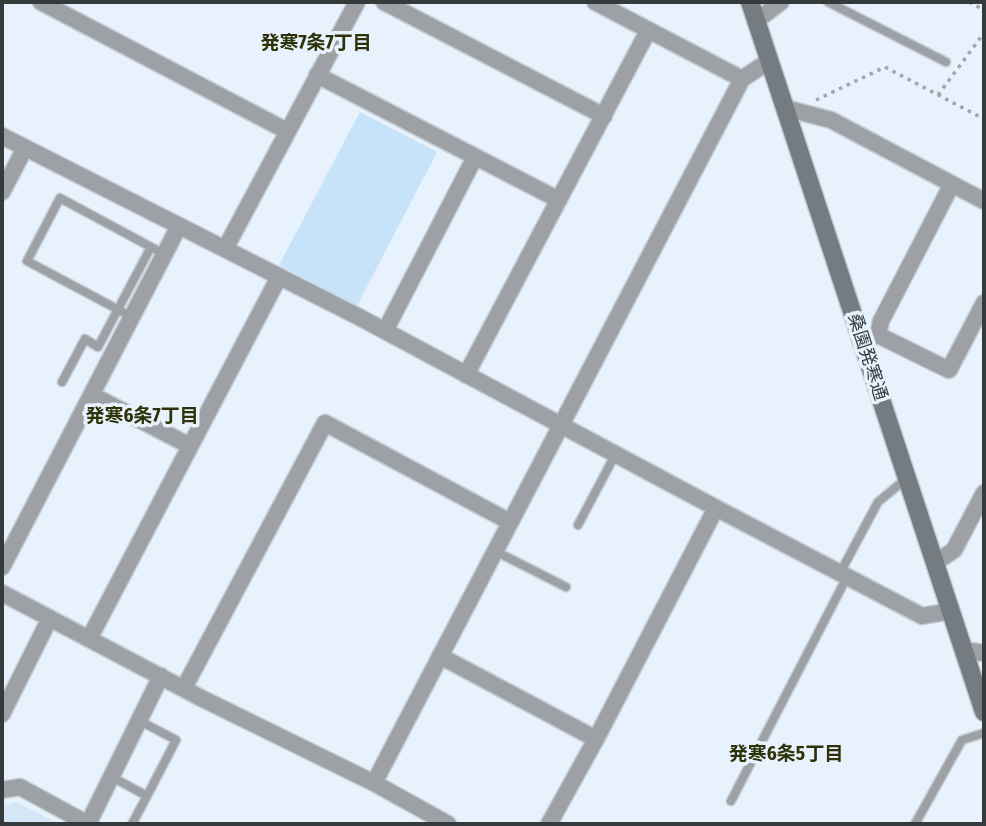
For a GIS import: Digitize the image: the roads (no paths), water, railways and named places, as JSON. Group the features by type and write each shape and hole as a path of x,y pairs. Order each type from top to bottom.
{"street":[{"path":"41,2 287,131"},
{"path":"225,249 356,2"},
{"path":"384,2 604,116"},
{"path":"595,2 742,79"},
{"path":"623,17 631,2"},
{"name":"桑園発寒通","path":"750,2 785,108 870,338 907,478 984,712"},
{"path":"756,21 782,2"},
{"path":"466,374 648,31"},
{"path":"373,783 742,79 769,61"},
{"path":"317,75 559,200"},
{"path":"785,108 831,120 984,201"},
{"path":"2,136 385,331 922,616 951,611"},
{"path":"2,192 25,148"},
{"path":"385,331 475,157"},
{"path":"952,184 870,338 949,370 984,303"},
{"path":"2,568 92,395 125,313 158,250 179,226"},
{"path":"89,639 279,277"},
{"path":"92,395 190,446"},
{"path":"184,688 325,424 510,522"},
{"path":"935,564 954,550 984,493"},
{"path":"549,824 716,509"},
{"path":"2,593 448,824"},
{"path":"2,714 50,618"},
{"path":"964,650 984,653"},
{"path":"440,656 596,739"},
{"path":"2,790 20,787 88,824 160,676"}],"lane":[{"path":"828,2 946,62"},
{"path":"62,382 85,339 98,347 125,313 27,261 61,198 158,250"},
{"path":"578,525 615,455"},
{"path":"731,801 878,502 907,478"},
{"path":"495,551 566,587"},
{"path":"132,824 176,740 140,721"},
{"path":"915,824 962,740 984,733"},
{"path":"112,777 147,796"}],"district":[{"name":"発寒7条7丁目","path":"316,44"},
{"name":"発寒6条7丁目","path":"142,417"},
{"name":"発寒6条5丁目","path":"786,755"}]}
